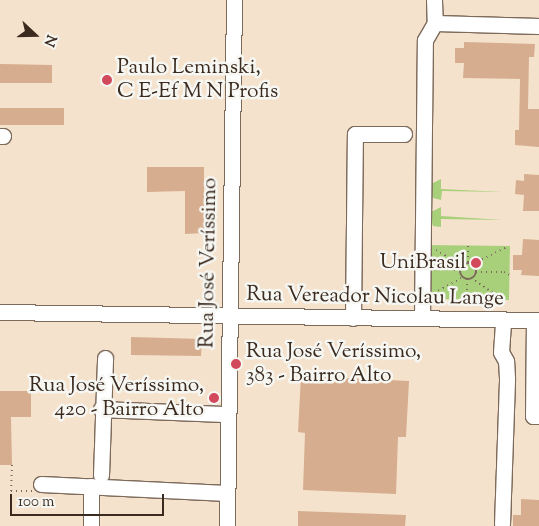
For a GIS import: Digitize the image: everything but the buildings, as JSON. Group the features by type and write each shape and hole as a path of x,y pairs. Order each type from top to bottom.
{"street":[{"name":"Rua José Veríssimo","path":"227,526 234,0"},
{"path":"419,318 425,40 435,23 434,0"},
{"path":"435,23 539,26"},
{"path":"353,318 355,134 404,134"},
{"name":"Rua Vereador Nicolau Lange","path":"0,312 537,320"},
{"path":"502,524 507,378 506,361 501,352 503,320"},
{"path":"537,320 533,416 539,416"},
{"path":"91,526 105,358"},
{"path":"101,409 228,414"},
{"path":"39,488 96,480 227,493"}],"path":[{"path":"468,246 468,262"},
{"path":"459,270 462,265 468,262 474,264 508,246"},
{"path":"435,250 462,265"},
{"path":"474,264 476,272"},
{"path":"427,270 459,270"},
{"path":"459,270 466,279 471,278 476,272"},
{"path":"476,272 504,272 510,275"},
{"path":"426,297 463,277"},
{"path":"471,278 504,300"},
{"path":"466,279 467,299"},
{"path":"12,465 11,491 39,488"}],"green space":[{"path":"441,179 441,189 503,192 442,191 441,200 433,198 429,185"},
{"path":"441,207 441,216 503,220 441,219 441,227 433,226 429,213"},
{"path":"427,245 510,246 509,300 426,299"}],"place":[{"name":"Paulo Leminski, C E-Ef M N Profis","path":"107,80"},
{"name":"UniBrasil","path":"476,263"},
{"name":"Rua José Veríssimo, 383 - Bairro Alto","path":"236,364"},
{"name":"Rua José Veríssimo, 420 - Bairro Alto","path":"214,398"}]}
